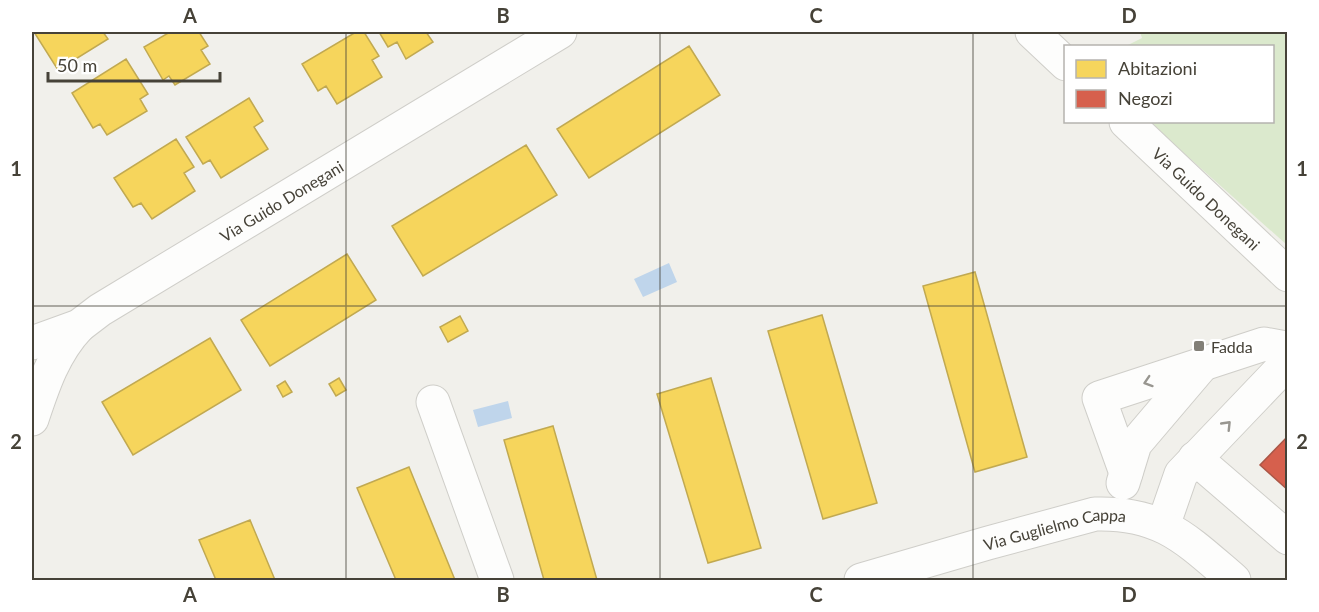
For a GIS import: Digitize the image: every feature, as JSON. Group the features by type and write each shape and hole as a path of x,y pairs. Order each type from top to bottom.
{"street":[{"name":"Via Guido Donegani","path":"32,343 79,326 100,310 521,41 560,32"},
{"path":"1032,32 1064,63"},
{"name":"Via Guido Donegani","path":"1127,123 1287,275"},
{"path":"32,419 53,362 61,347 79,326"},
{"path":"1126,473 1099,398 1264,344 1286,348 1287,355"},
{"path":"1163,525 1181,474 1287,362"},
{"path":"1113,513 1135,444 1203,364"},
{"path":"433,402 497,580"},
{"path":"1195,458 1287,538"},
{"name":"Via Guglielmo Cappa","path":"861,580 1095,514 1113,513 1163,525 1179,534 1234,580"}],"green space":[{"path":"1140,32 1287,32 1287,245 1150,123 1274,123 1274,45 1128,45 1142,38"}],"water":[{"path":"669,263 677,282 643,297 634,279"},
{"path":"508,401 512,418 478,427 473,410"}],"building: Abitazioni":[{"path":"34,32 103,32 108,39 58,70"},
{"path":"170,32 199,32 208,46 201,50 210,64 175,85 169,76 163,80 144,47"},
{"path":"356,32 364,32 379,56 372,60 382,77 337,104 326,86 318,91 302,64"},
{"path":"379,32 426,32 433,42 406,59 397,42 388,47"},
{"path":"689,46 720,95 589,178 557,129"},
{"path":"126,59 148,94 140,99 147,111 107,135 100,124 93,128 72,93"},
{"path":"249,98 263,121 254,127 268,149 221,178 210,160 203,164 186,137"},
{"path":"176,139 194,167 184,173 195,191 152,219 141,203 133,207 114,178"},
{"path":"526,145 557,195 423,276 392,226"},
{"path":"347,254 376,300 270,366 241,320"},
{"path":"975,272 1027,457 975,472 923,286"},
{"path":"822,315 877,503 823,519 768,331"},
{"path":"460,316 468,331 448,342 440,327"},
{"path":"210,338 241,390 133,455 102,402"},
{"path":"339,378 346,390 336,396 329,384"},
{"path":"711,378 761,548 708,563 657,394"},
{"path":"285,381 292,392 283,397 277,386"},
{"path":"553,426 597,580 544,580 504,440"},
{"path":"409,467 455,580 396,580 357,488"},
{"path":"250,520 275,580 216,580 199,540"}],"building: Negozi":[{"path":"1288,436 1288,490 1260,465"}],"place":[{"name":"Fadda","path":"1199,346"}]}
